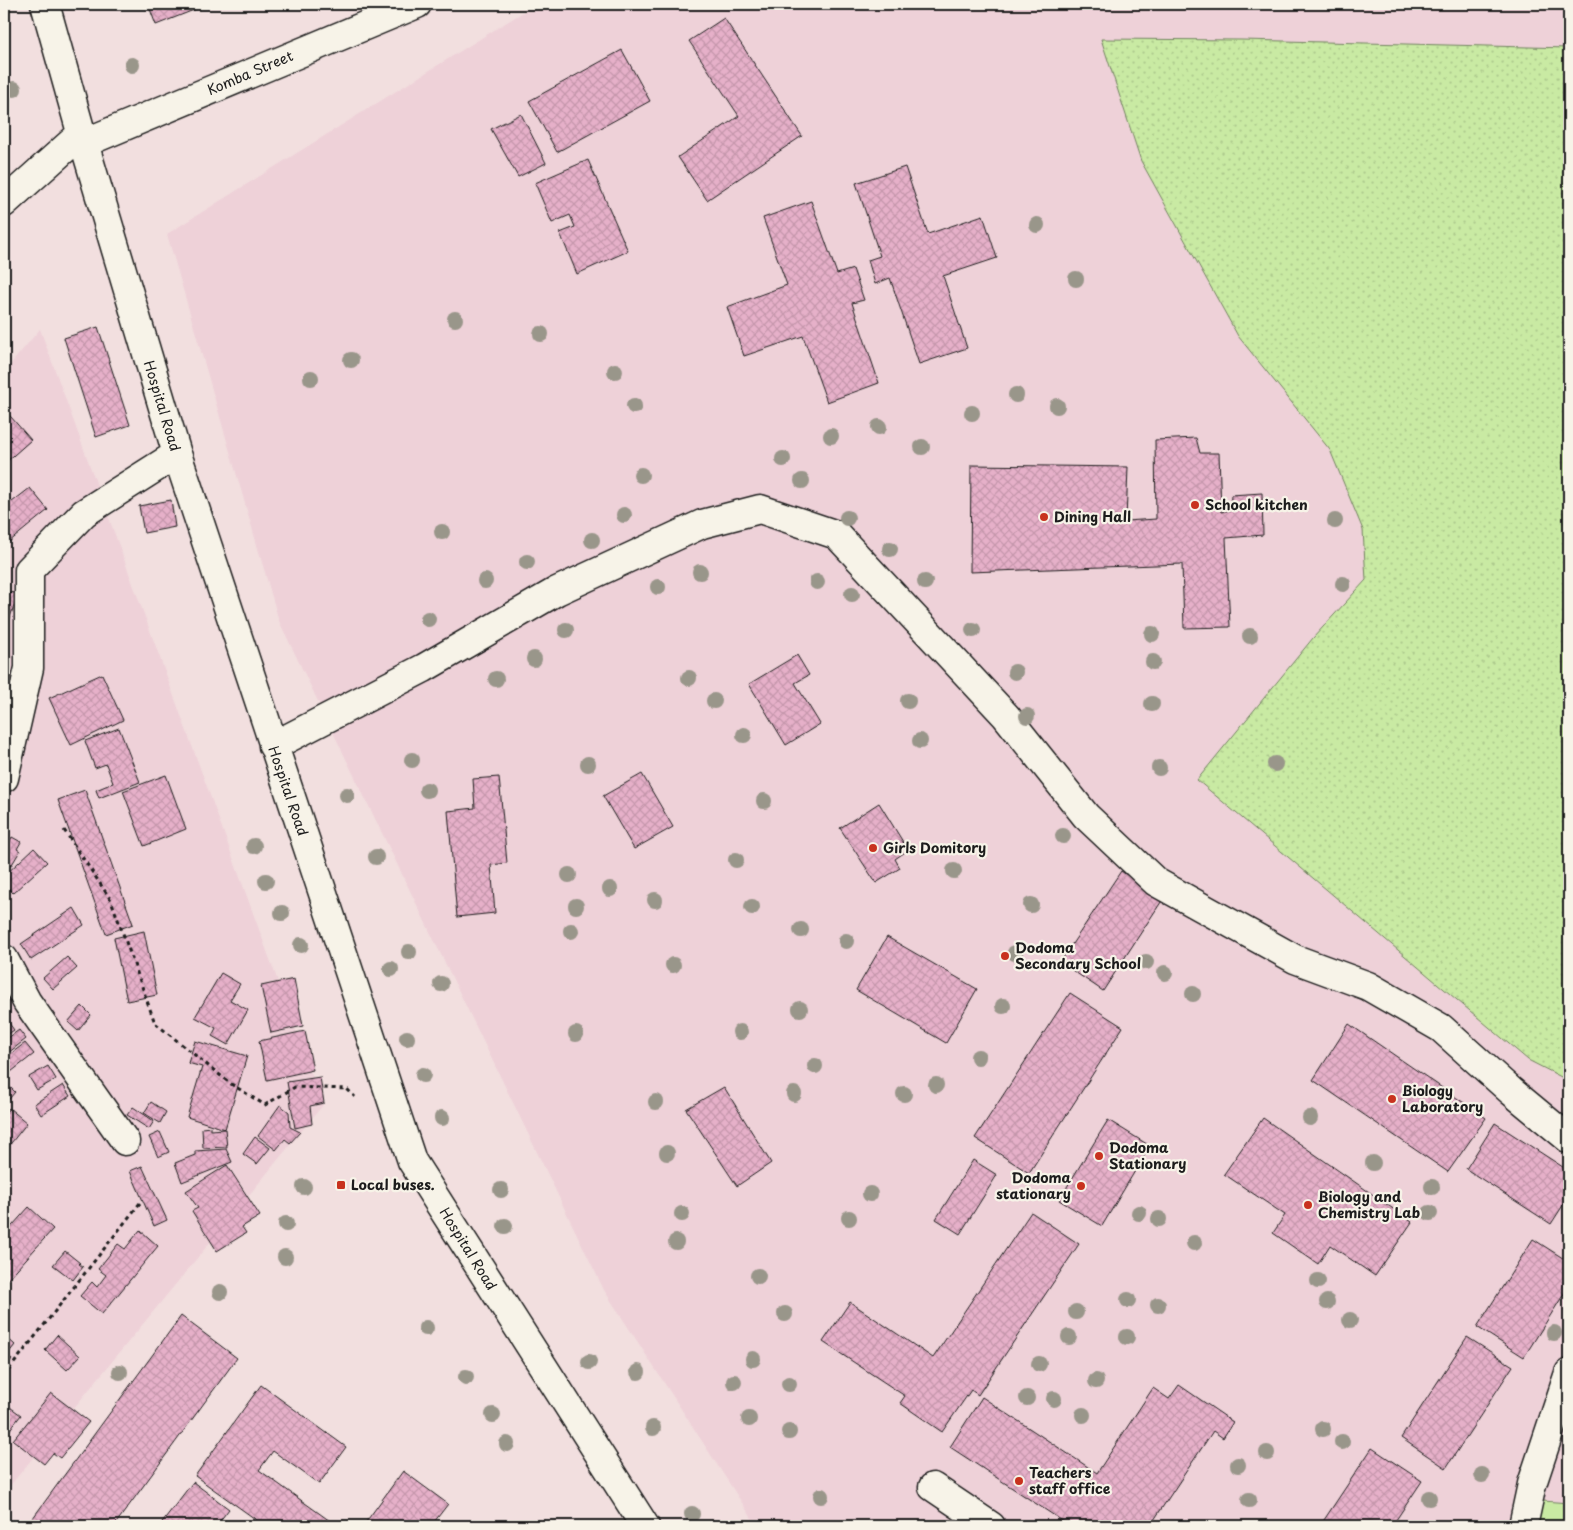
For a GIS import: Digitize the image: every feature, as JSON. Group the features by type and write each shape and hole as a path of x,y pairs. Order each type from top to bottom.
{"street":[{"name":"Hospital Road","path":"45,4 82,138 177,454 412,1161 644,1526"},
{"name":"Komba Street","path":"4,203 82,138 417,4"},
{"path":"4,778 29,668 29,570 84,513 177,454"},
{"path":"273,746 424,668 557,591 702,524 760,509 837,536 1006,716 1086,816 1156,882 1295,959 1368,986 1442,1028 1569,1139"},
{"path":"4,960 27,1002 125,1141"},
{"path":"1523,1526 1532,1484 1569,1373"},
{"path":"933,1487 991,1526"}],"path":[{"path":"64,830 111,900 155,1023 230,1084 265,1105 295,1086 347,1089 360,1102"},
{"path":"4,1376 140,1203"}],"shaded area":[{"name":"Dodoma Secondary School","path":"536,4 1569,4 1569,1526 757,1526 604,1290 279,621 167,234"},
{"path":"40,329 323,1105 4,1493 4,372"}],"green space":[{"path":"1101,39 1242,40 1569,48 1569,1081 1528,1060 1197,780 1313,638 1366,580 1363,530 1330,450 1238,336 1141,161"},
{"path":"1530,1500 1569,1503 1569,1526 1529,1526"}],"building":[{"path":"148,4 209,4 156,25"},
{"path":"724,18 802,136 707,200 678,157 739,116 689,41"},
{"path":"622,50 650,101 557,152 529,101"},
{"path":"521,114 546,163 518,177 491,129"},
{"path":"588,160 628,251 577,274 560,233 575,227 570,215 552,223 535,183"},
{"path":"905,167 928,234 983,215 997,258 943,276 967,348 919,364 890,278 875,284 868,260 880,256 856,183"},
{"path":"811,201 837,274 853,269 864,300 852,303 879,383 827,402 803,336 744,356 727,307 787,285 763,218"},
{"path":"98,327 130,425 96,437 64,338"},
{"path":"4,409 31,440 5,463 4,462"},
{"path":"1196,438 1200,453 1219,453 1221,512 1230,510 1231,495 1262,493 1263,535 1226,538 1230,627 1184,628 1182,564 970,572 971,465 1128,467 1126,521 1156,519 1155,440"},
{"path":"30,488 48,510 9,542 4,536 4,493 12,502"},
{"path":"171,500 175,527 144,533 139,506"},
{"path":"4,592 18,593 4,636"},
{"path":"797,655 809,675 795,683 820,724 786,745 749,684"},
{"path":"102,674 123,720 71,745 49,698"},
{"path":"119,728 140,782 99,798 96,790 113,783 106,764 95,768 85,741"},
{"path":"642,774 673,827 634,849 603,796"},
{"path":"166,775 186,829 144,846 123,791"},
{"path":"499,777 507,863 491,865 495,913 457,917 448,811 475,808 473,779"},
{"path":"85,790 133,924 106,934 58,800"},
{"path":"879,803 908,850 895,859 900,868 876,883 840,828"},
{"path":"12,837 21,842 17,849 20,851 11,866 4,862 4,851"},
{"path":"34,848 47,862 13,893 4,884 4,876"},
{"path":"1121,871 1163,899 1103,991 1060,962"},
{"path":"74,908 84,925 31,960 21,944"},
{"path":"144,931 157,995 127,1001 114,938"},
{"path":"887,937 977,989 946,1043 856,990"},
{"path":"67,957 77,968 53,989 43,978"},
{"path":"221,973 240,984 230,1000 248,1010 228,1045 212,1036 216,1028 195,1017"},
{"path":"294,979 303,1026 271,1033 261,986"},
{"path":"1070,993 1123,1027 1029,1173 975,1138"},
{"path":"82,1006 91,1015 78,1031 68,1022"},
{"path":"6,1019 14,1030 4,1037 4,1021"},
{"path":"1349,1024 1486,1118 1448,1172 1313,1080"},
{"path":"19,1030 26,1039 8,1053 4,1048 4,1041"},
{"path":"305,1031 313,1070 267,1080 259,1041"},
{"path":"195,1041 247,1056 225,1129 187,1117 202,1067 188,1063"},
{"path":"25,1043 34,1054 7,1075 4,1070 4,1059"},
{"path":"48,1066 56,1079 37,1090 29,1077"},
{"path":"320,1077 324,1103 310,1106 312,1124 295,1128 287,1082"},
{"path":"4,1081 15,1092 4,1105"},
{"path":"63,1085 70,1096 41,1115 34,1104"},
{"path":"724,1087 771,1163 737,1186 686,1109"},
{"path":"151,1102 166,1112 160,1123 144,1113"},
{"path":"280,1105 289,1112 290,1127 300,1132 290,1143 285,1139 276,1150 258,1136"},
{"path":"133,1107 154,1121 149,1129 127,1115"},
{"path":"9,1108 27,1123 4,1152 4,1115"},
{"path":"1263,1118 1412,1222 1375,1276 1330,1245 1318,1264 1273,1233 1285,1215 1224,1174"},
{"path":"1108,1120 1150,1146 1102,1226 1059,1200"},
{"path":"1495,1123 1569,1171 1569,1196 1551,1224 1466,1169"},
{"path":"210,1127 210,1130 225,1129 227,1147 203,1148 202,1128"},
{"path":"160,1132 169,1152 158,1157 149,1137"},
{"path":"255,1137 270,1148 257,1164 243,1154"},
{"path":"226,1149 232,1162 182,1182 175,1163 195,1155 195,1151"},
{"path":"973,1160 997,1175 960,1234 936,1219"},
{"path":"227,1165 260,1216 242,1227 246,1233 217,1251 192,1211 198,1208 186,1191"},
{"path":"142,1166 167,1220 154,1226 130,1171"},
{"path":"29,1207 53,1229 8,1279 4,1275 4,1235"},
{"path":"1031,1212 1079,1244 978,1395 971,1390 942,1432 900,1403 905,1396 823,1342 850,1302 933,1358"},
{"path":"140,1230 158,1246 102,1314 80,1296 92,1282 97,1287 106,1275 98,1269 118,1244 125,1249"},
{"path":"1533,1239 1569,1262 1569,1286 1524,1357 1477,1327"},
{"path":"65,1251 83,1267 73,1280 53,1265"},
{"path":"181,1316 237,1358 114,1526 27,1526"},
{"path":"4,1335 15,1345 7,1355 12,1359 4,1370"},
{"path":"57,1335 80,1356 67,1370 45,1350"},
{"path":"1467,1337 1513,1366 1446,1468 1401,1438"},
{"path":"261,1385 346,1447 319,1484 273,1451 259,1470 337,1526 265,1526 195,1476"},
{"path":"1179,1385 1233,1422 1223,1438 1213,1431 1152,1523 1156,1526 1070,1526 950,1447 982,1397 1097,1473 1153,1388 1169,1399"},
{"path":"51,1393 89,1422 60,1458 53,1453 44,1464 13,1440"},
{"path":"7,1405 21,1415 8,1432 4,1429 4,1410"},
{"path":"1372,1448 1422,1481 1392,1526 1320,1526"},
{"path":"403,1471 448,1504 431,1526 363,1526"},
{"path":"193,1482 229,1509 216,1526 159,1526"}],"place":[{"name":"School kitchen","path":"1195,505"},
{"name":"Dining Hall","path":"1044,517"},
{"name":"Girls Domitory","path":"873,848"},
{"name":"Dodoma Secondary School","path":"1005,956"},
{"name":"Biology Laboratory","path":"1392,1099"},
{"name":"Dodoma Stationary","path":"1099,1156"},
{"name":"Local buses.","path":"341,1185"},
{"name":"Dodoma stationary","path":"1081,1186"},
{"name":"Biology and Chemistry Lab","path":"1308,1205"},
{"name":"Teachers staff office","path":"1019,1481"}]}
